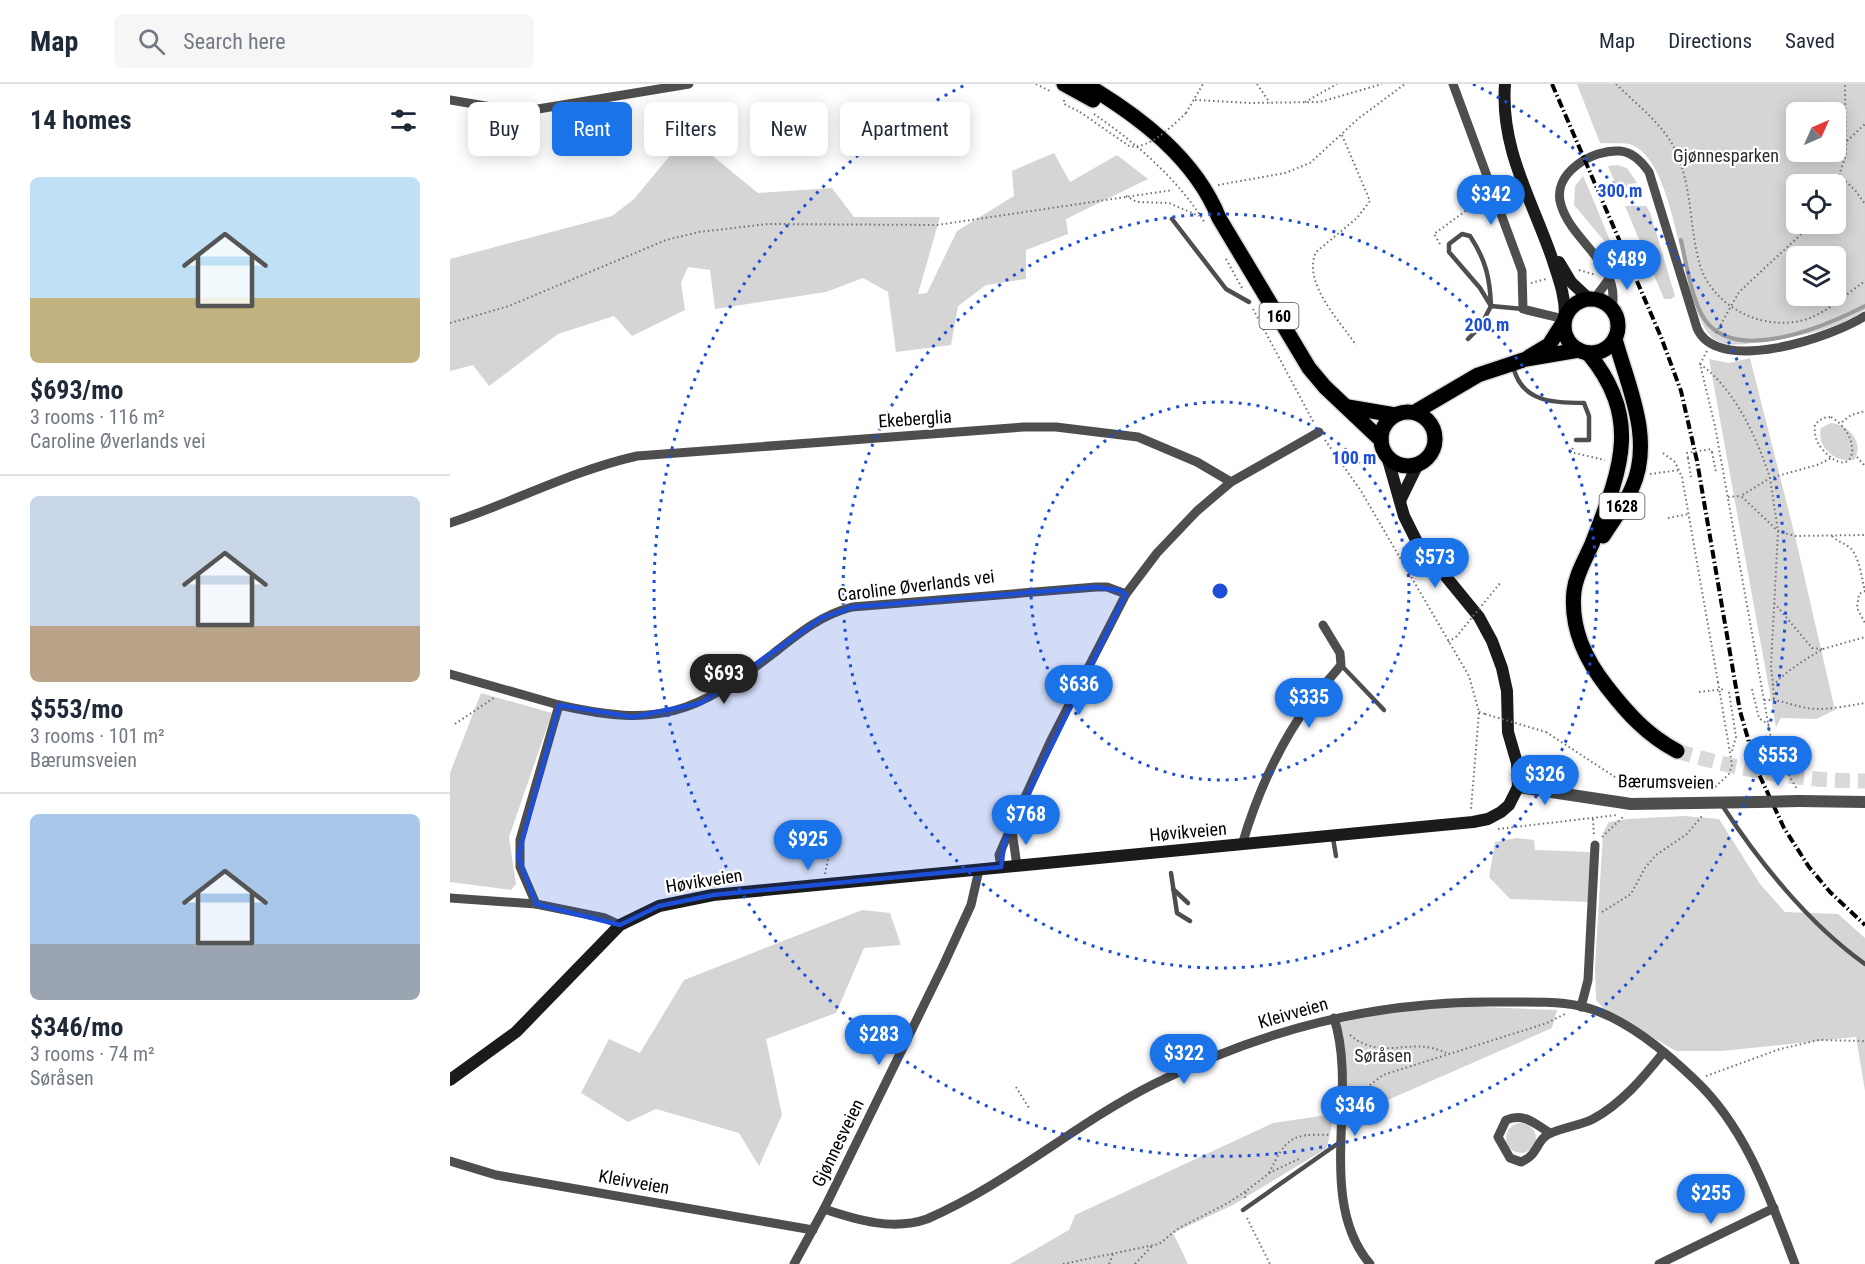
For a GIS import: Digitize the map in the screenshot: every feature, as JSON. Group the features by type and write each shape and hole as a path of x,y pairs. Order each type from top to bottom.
{"main road":[{"name":"160","path":"1085,84 1128,112 1162,140 1210,195 1213,222"},
{"name":"1628","path":"1504,84 1505,119 1512,159 1547,243 1565,296 1566,337 1602,371 1612,393 1620,422 1623,451 1610,498 1588,554"},
{"name":"160","path":"1059,88 1101,105 1167,158 1203,203 1213,222 1309,368 1325,387 1381,440 1387,456"},
{"name":"1628","path":"1547,243 1571,282 1592,298 1612,309 1618,323 1615,339 1636,408 1640,451 1633,485 1600,540 1588,554"},
{"path":"1348,407 1395,415 1414,412 1478,375 1519,361 1549,345 1576,302 1592,298"},
{"path":"1519,361 1602,351 1615,339"},
{"path":"1432,427 1447,394"},
{"path":"1400,501 1418,464 1433,450 1435,440 1432,427 1425,418 1414,412"},
{"path":"1381,440 1384,427 1395,415"},
{"path":"1387,456 1404,465 1418,464"},
{"path":"1387,456 1400,501 1416,540 1479,617 1492,641 1502,668 1507,691 1508,732 1518,773 1518,787"},
{"path":"1588,554 1577,575 1573,608 1583,651 1597,675 1638,725 1677,751"},
{"name":"Høvikveien","path":"450,1080 516,1032 620,925 644,912 689,898 1488,819 1509,805 1518,787"}],"street":[{"path":"450,100 510,110 532,110 689,84"},
{"path":"1453,84 1522,271 1522,309 1564,319"},
{"path":"1612,309 1614,288 1600,259 1564,212 1559,197 1560,188 1567,173 1579,164 1621,151 1637,157 1649,172 1697,328 1700,335 1711,345 1735,351 1805,342 1830,334 1865,316"},
{"path":"1592,298 1608,279"},
{"name":"Ekeberglia","path":"450,523 567,476 598,465 637,456 1024,427 1103,431 1138,437 1197,462 1231,482"},
{"path":"1001,867 999,855 1052,740 1126,594 1157,553 1197,511 1231,482 1319,432"},
{"name":"Caroline Øverlands vei","path":"450,674 559,705 597,713 633,717 669,712 701,703 754,669 821,618 852,607 1096,587 1107,587 1126,594"},
{"path":"1323,625 1340,653 1341,665"},
{"name":"Høvikveien","path":"1242,845 1250,817 1286,742 1309,703 1341,665"},
{"path":"536,904 520,867 520,840 559,705"},
{"name":"Bærumsveien","path":"1518,773 1530,774 1576,794"},
{"name":"Bærumsveien","path":"1518,787 1631,804 1716,798 1758,802 1799,798 1865,802"},
{"path":"1012,829 1017,866"},
{"path":"1581,1006 1588,980 1595,842"},
{"name":"Gjønnesveien","path":"794,1264 824,1209 948,956 971,905 979,870"},
{"path":"450,898 536,904 605,918 620,925"},
{"name":"Kleivveien","path":"824,1209 856,1220 897,1225 914,1224 1012,1172 1152,1085 1202,1061 1252,1042 1382,1008 1433,1003 1526,1002 1581,1006 1623,1025 1663,1053 1695,1080 1746,1147 1774,1208 1795,1264"},
{"path":"1335,1021 1342,1065 1345,1216 1354,1240 1370,1264"},
{"path":"1550,1133 1523,1117 1515,1116 1506,1120 1498,1137 1510,1158 1521,1162 1530,1159 1550,1133 1593,1119 1609,1108 1641,1080 1663,1053"},
{"name":"Kleivveien","path":"450,1161 496,1174 813,1230"},
{"path":"1659,1264 1774,1208"}],"lane":[{"path":"1172,219 1226,288 1249,302"},
{"path":"1468,339 1480,327 1491,306 1490,277 1481,253 1470,236 1462,234 1449,244 1449,252 1480,288 1491,306"},
{"path":"1491,306 1522,309"},
{"path":"1519,361 1522,387 1533,396 1552,402 1584,403 1589,416 1589,440 1576,440"},
{"path":"1341,665 1384,710"},
{"path":"1716,798 1752,851 1836,944 1865,964"},
{"path":"1333,836 1336,856"},
{"path":"1171,873 1178,912 1190,921"},
{"path":"1173,889 1188,903"},
{"path":"1243,1210 1342,1141"}],"path":[{"path":"1036,84 1059,88"},
{"path":"1073,102 1064,97 1064,104 1080,112 1129,146 1136,148 1146,145 1186,113 1203,84"},
{"path":"1257,84 1270,104"},
{"path":"1305,102 1337,84"},
{"path":"1195,100 1270,104 1305,102 1347,96 1382,84"},
{"path":"1211,186 1285,172 1310,163 1359,118 1406,84"},
{"path":"1616,84 1666,133 1686,183 1698,260 1713,290 1730,307 1762,322 1784,323 1805,320 1825,310 1865,281"},
{"path":"1839,174 1846,155 1847,141 1845,84"},
{"path":"1090,111 1134,141 1174,183 1202,218"},
{"path":"1847,141 1865,124"},
{"path":"1342,135 1370,201 1357,218 1316,252 1313,259 1314,276 1322,297 1356,345"},
{"path":"1449,252 1434,234 1471,207 1489,180"},
{"path":"1846,181 1856,190 1865,204"},
{"path":"450,323 509,306 666,240 699,232 768,224 937,225 1173,190"},
{"path":"1126,196 1137,202 1169,203 1182,206 1213,222"},
{"path":"1716,334 1739,292 1801,234"},
{"path":"1225,256 1319,432 1361,492 1469,676 1479,712 1471,812"},
{"path":"1574,269 1599,276"},
{"path":"1531,283 1555,276"},
{"path":"1711,345 1700,364 1727,490 1768,725 1778,757 1799,798"},
{"path":"1700,364 1715,377 1754,435 1770,478 1778,531 1771,666 1773,699"},
{"path":"1842,422 1851,415 1865,411"},
{"path":"1857,440 1842,422 1831,417 1823,418 1815,424 1817,442 1831,458 1841,463 1850,462 1857,457 1859,449"},
{"path":"1576,440 1570,452 1611,462"},
{"path":"1691,477 1687,453 1711,449 1716,472"},
{"path":"1663,453 1680,470 1686,496 1731,753"},
{"path":"1857,457 1865,466"},
{"path":"1728,497 1742,496 1770,478 1816,465 1831,458"},
{"path":"1641,474 1680,470"},
{"path":"1720,491 1727,490"},
{"path":"1686,496 1691,495"},
{"path":"1742,496 1778,531 1795,536 1865,535"},
{"path":"1668,518 1689,514"},
{"path":"1832,536 1840,544 1849,547 1853,553 1865,591 1859,594 1857,608 1865,623"},
{"path":"1448,642 1456,637 1501,582"},
{"path":"1774,604 1812,648 1823,649"},
{"path":"1773,685 1791,668 1823,649 1865,637"},
{"path":"455,724 490,703 503,688"},
{"path":"1699,692 1725,689"},
{"path":"1752,689 1759,718 1768,725"},
{"path":"1716,798 1712,790 1729,774 1731,753 1736,737 1729,693"},
{"path":"1764,700 1773,699 1803,708 1819,709 1865,703"},
{"path":"1479,712 1546,732 1635,790"},
{"path":"1592,919 1631,894 1645,868 1656,855 1687,834 1705,812"},
{"path":"1498,829 1629,813 1595,842"},
{"path":"1593,819 1595,842"},
{"path":"823,885 835,825"},
{"path":"1342,1108 1365,1086 1383,1075 1548,1023 1581,1006"},
{"path":"1335,1021 1359,1043 1382,1051 1431,1046 1446,1054"},
{"path":"1695,1080 1780,1049 1819,1040 1865,1041"},
{"path":"1016,1087 1029,1108"},
{"path":"1269,1174 1282,1147 1294,1136 1336,1135 1328,1141"},
{"path":"1063,1264 1152,1246 1166,1239 1179,1228 1228,1203 1269,1174 1303,1157"},
{"path":"1246,1191 1243,1210 1270,1264"},
{"path":"1135,1264 1152,1246"},
{"path":"1109,1264 1113,1254"}],"highlighted area":[{"path":"1096,587 1118,590 1126,594 1005,841 1001,867 713,895 659,906 620,925 536,904 518,857 559,705 633,717 701,703 821,618 852,607"}],"green space":[{"name":"Gjønnesparken","path":"1577,84 1865,84 1865,310 1820,331 1737,345 1717,341 1704,327 1695,304 1671,211 1661,182 1648,159 1632,145 1600,143"},
{"path":"1054,153 1070,182 1117,155 1148,179 1066,219 1068,234 1026,250 1026,279 986,285 958,306 951,345 896,352 888,292 863,278 826,292 715,309 710,270 688,267 681,283 685,310 632,336 614,316 558,334 489,386 473,365 450,371 450,259 612,216 634,199 670,156 713,156 758,193 832,188 854,217 940,217 918,294 927,293 957,231 1014,196 1012,171"},
{"path":"1617,165 1627,168 1637,183 1628,184 1621,197 1608,166"},
{"path":"1583,176 1616,255 1574,205 1575,186"},
{"path":"1625,206 1646,206 1650,212 1675,296 1671,299 1664,299"},
{"path":"1750,358 1795,536 1835,710 1816,719 1781,718 1776,727 1709,359 1729,363"},
{"path":"1831,423 1844,427 1853,436 1858,448 1854,460 1841,459 1824,448 1820,435 1821,428"},
{"path":"481,693 552,713 509,837 516,884 511,890 450,882 450,773"},
{"path":"1684,816 1719,819 1760,884 1785,912 1838,914 1865,938 1865,1091 1856,1037 1722,1051 1676,1051 1603,1008 1596,1000 1595,966 1603,833 1609,822"},
{"path":"1517,838 1534,840 1535,850 1591,852 1591,902 1510,899 1489,877 1495,842"},
{"path":"862,910 890,913 901,945 864,948 836,1013 766,1039 782,1115 759,1166 739,1133 656,1109 628,1122 581,1093 609,1039 640,1053 684,980"},
{"name":"Søråsen","path":"1433,1005 1557,1010 1552,1028 1390,1099 1343,1132 1338,1018"},
{"path":"1334,1114 1327,1148 1233,1205 1173,1233 1188,1264 1010,1264 1069,1230 1075,1215 1273,1123"},
{"path":"1521,1123 1527,1124 1535,1132 1535,1144 1527,1152 1521,1153 1515,1152 1507,1144 1506,1138 1507,1132 1515,1124"}],"waterway":[{"path":"1681,240 1696,303 1705,320 1720,333 1738,339 1760,340 1783,337 1829,323 1865,306"}],"tunnel":[{"path":"1677,751 1723,764 1793,777 1865,781"}],"railway":[{"path":"1552,84 1661,337 1681,391 1697,461 1740,711 1757,770 1784,828 1809,867 1830,892 1865,925"}]}
